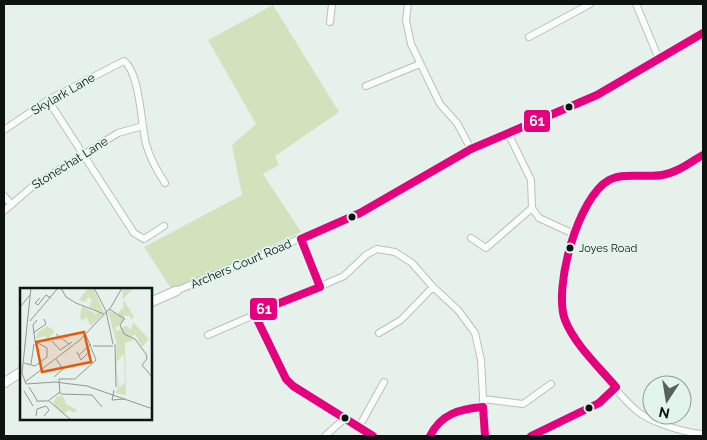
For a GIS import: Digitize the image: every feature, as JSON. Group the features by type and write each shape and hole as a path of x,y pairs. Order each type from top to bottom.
{"street":[{"path":"330,22 332,4"},
{"path":"408,4 406,20 408,32 420,64 440,104 457,123 471,149"},
{"path":"530,37 590,4"},
{"path":"636,4 659,59"},
{"name":"Archers Court Road","path":"152,302 360,212 471,149 598,95 703,33"},
{"name":"Skylark Lane","path":"4,130 48,100 124,61 129,64 134,78 143,126"},
{"path":"366,86 420,64"},
{"path":"48,100 137,236 147,237 164,226"},
{"path":"143,126 152,159 166,183"},
{"name":"Stonechat Lane","path":"4,211 33,186 118,134 143,126"},
{"path":"508,132 531,180 532,208 539,218 574,234"},
{"path":"701,434 685,432 638,412 586,350 565,319 561,302 562,280 574,234 597,192 609,180 660,176 703,155"},
{"path":"4,196 11,204"},
{"path":"471,238 486,248 532,208"},
{"path":"301,239 320,288"},
{"path":"208,335 254,313 320,288 344,276 366,255 381,249 395,252 412,263 433,287 458,310 475,333 481,360 485,436"},
{"path":"379,333 401,320 433,287"},
{"path":"254,313 286,379 293,386 373,436"},
{"path":"4,383 20,373"},
{"path":"359,427 384,382"},
{"path":"483,399 524,404 551,384"},
{"path":"531,436 599,403 616,387"},
{"path":"430,436 437,422 449,412 483,407"},
{"path":"325,436 344,419"}],"green space":[{"path":"273,5 339,112 275,156 279,165 263,174 301,232 172,290 144,247 242,195 232,145 256,124 208,40"}],"transit line":[{"name":"61","path":"373,436 293,386 286,379 254,313 320,287 301,239 360,213 471,149 597,95 703,33"},
{"name":"61","path":"531,436 599,403 616,387 588,355 569,329 562,305 565,266 578,223 587,205 598,190 609,180 621,176 668,174 703,155"},
{"name":"61","path":"430,436 440,422 452,414 466,409 483,407 485,436"}],"place":[{"name":"Joyes Road","path":"570,248"}]}
